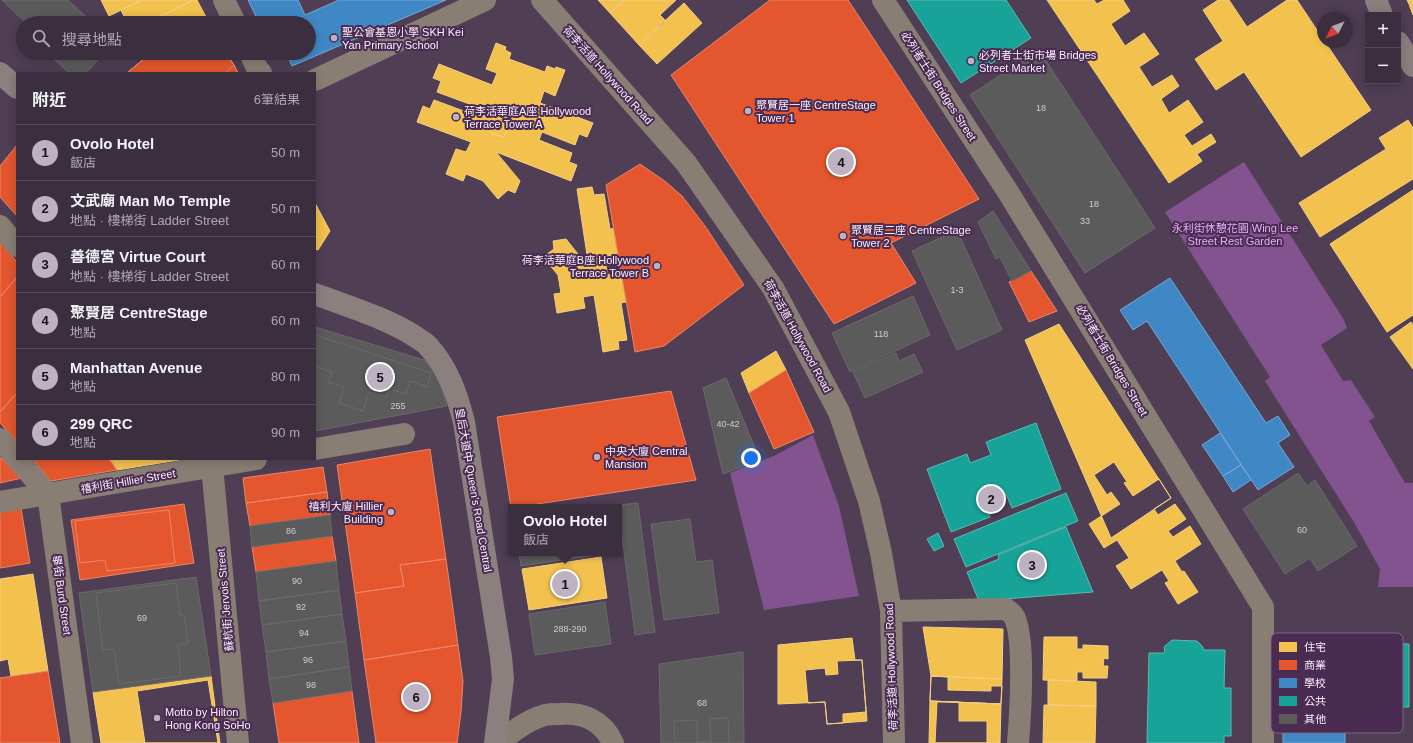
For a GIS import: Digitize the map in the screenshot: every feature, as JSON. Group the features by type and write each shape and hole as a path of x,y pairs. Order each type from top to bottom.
{"main road":[{"path":"1376,0 1381,12"},
{"path":"1401,47 1413,66"},
{"path":"0,73 16,87"},
{"name":"皇后大道中 Queen's Road Central","path":"316,294 393,325 427,344 440,360 457,396 464,422 501,656 503,679 496,743"}],"street":[{"path":"224,0 232,16"},
{"path":"316,80 485,0"},
{"name":"荷李活道 Hollywood Road","path":"542,0 686,162 773,288 839,412 868,501 881,553 891,611 894,743"},
{"name":"必列者士街 Bridges Street","path":"883,0 1008,192 1263,607 1263,743"},
{"path":"0,226 16,245"},
{"path":"316,449 404,434"},
{"path":"0,439 16,458"},
{"path":"18,460 48,494"},
{"name":"禧利街 Hillier Street","path":"0,502 209,463 244,460"},
{"name":"蘇杭街 Jervois Street","path":"209,463 238,743"},
{"name":"畢街 Burd Street","path":"48,494 82,743"},
{"path":"891,611 1006,609 1013,615 1020,634 1021,691 1018,743"},
{"path":"496,743 515,729 546,714 570,713 586,716 599,723 613,743"}],"green space":[{"name":"永利街休憩花園 Wing Lee Street Rest Garden","path":"1244,162 1344,320 1347,328 1321,345 1343,381 1351,380 1375,417 1369,421 1405,483 1413,483 1413,587 1378,587 1380,569 1355,524 1265,381 1270,377 1165,212"},
{"path":"813,435 839,506 859,596 764,610 730,473 776,455"}],"building: 住宅":[{"path":"101,0 142,0 109,16"},
{"path":"142,0 194,0 161,16 124,16 121,10"},
{"path":"194,0 197,0 205,16 161,16"},
{"path":"598,0 624,0 610,13"},
{"path":"624,0 676,0 660,15 666,21 639,45 610,13"},
{"path":"1047,0 1094,0 1097,4 1104,0 1123,0 1130,11 1111,24 1125,46 1144,33 1159,54 1139,67 1152,87 1172,75 1179,86 1161,99 1169,113 1188,100 1203,122 1184,135 1192,146 1211,134 1216,142 1197,154 1202,161 1169,183"},
{"path":"1218,0 1229,0 1247,27 1287,0 1297,0 1317,30 1317,48 1329,48 1371,110 1301,157 1244,72 1216,90 1195,59 1223,41 1203,10"},
{"path":"1407,0 1413,0 1413,15 1409,4"},
{"path":"684,3 702,23 657,64 639,45"},
{"name":"荷李活華庭A座 Hollywood Terrace Tower A","path":"496,43 506,47 505,50 511,53 509,59 545,72 547,66 565,70 555,96 544,91 540,103 593,123 587,137 579,134 575,145 542,132 539,140 572,153 569,162 577,165 571,181 496,152 520,181 515,193 508,190 498,199 483,181 466,174 463,181 446,174 456,149 466,152 471,142 417,122 423,106 430,109 434,100 469,113 472,105 437,92 441,81 433,78 439,64 492,85 497,73 486,69","holes":["500,108 513,113 504,137 491,133 494,126 491,126 497,110 499,111"]},
{"name":"聚賢居一座 CentreStage Tower 1","path":"729,46 755,84 772,73 766,64 779,55 782,60 794,52 832,107 820,115 821,118 809,127 795,107 771,124 779,135 786,131 804,157 797,161 799,164 783,175 763,146 740,162 702,106 723,93 703,64"},
{"path":"1027,59 1083,145 1062,159 1043,130 1009,152 996,133 1027,113 1020,103 1024,101 1006,73"},
{"path":"500,108 513,113 504,137 491,133 494,126 491,126 497,110 499,111"},
{"path":"1408,120 1413,128 1413,179 1320,237 1299,203 1386,149 1379,138"},
{"path":"1083,145 1141,236 1121,249 1103,221 1099,224 1094,216 1063,236 1050,216 1085,193 1062,159"},
{"name":"聚賢居二座 CentreStage Tower 2","path":"873,166 911,222 898,230 901,235 887,244 881,236 864,247 891,287 863,306 849,285 853,282 846,271 822,288 783,230 807,214 800,203 796,206 783,187 804,173 806,176 814,171 832,197 824,202 833,216 857,199 843,179 857,170 860,174"},
{"name":"荷李活華庭B座 Hollywood Terrace Tower B","path":"637,180 646,236 658,233 656,222 683,218 685,227 682,228 683,236 677,237 683,275 689,274 690,280 693,280 695,291 668,295 666,284 654,286 663,342 648,345 647,337 636,338 630,301 621,303 627,340 618,341 619,349 603,352 594,295 583,297 585,308 557,313 554,294 561,293 558,275 543,257 554,249 553,241 566,239 589,268 577,189 592,187 594,195 604,194 610,229 618,228 612,192 623,191 622,182","holes":["632,258 634,271 631,272 632,275 616,277 615,274 608,275 605,262"]},
{"path":"1413,190 1413,315 1387,332 1330,244"},
{"path":"316,205 330,231 318,250 316,249"},
{"path":"886,309 891,320 881,325 892,350 870,360 861,341 854,345 846,327"},
{"path":"1411,322 1413,325 1413,369 1390,337"},
{"path":"1059,324 1171,498 1111,538 1025,340"},
{"path":"776,351 786,370 749,393 741,373"},
{"path":"110,460 179,460 117,470"},
{"path":"1114,462 1127,482 1124,483 1133,496 1159,479 1171,498 1154,509 1158,515 1175,504 1186,519 1168,531 1173,537 1190,526 1201,544 1175,561 1182,572 1184,571 1198,592 1178,604 1165,583 1169,581 1162,570 1131,589 1116,566 1129,558 1117,540 1104,548 1089,524 1120,504 1111,492 1107,495 1094,475"},
{"path":"370,477 373,498 407,494 410,518 384,521 385,531 411,528 414,552 380,557 383,578 360,581 347,480"},
{"path":"601,557 607,598 529,610 522,569"},
{"path":"33,574 48,671 11,676 8,659 0,661 0,579"},
{"path":"923,627 1003,629 1002,679 931,676"},
{"path":"1044,637 1077,637 1077,649 1083,649 1083,645 1108,646 1108,659 1104,658 1103,666 1108,666 1107,678 1083,678 1083,672 1077,672 1077,681 1043,680"},
{"path":"852,638 855,660 862,660 867,721 827,724 825,702 778,704 778,645"},
{"path":"862,660 866,712 843,714 843,723 827,724 825,702 808,703 805,670 825,668 826,675 838,674 837,661"},
{"name":"Motto by Hilton Hong Kong SoHo","path":"211,676 220,743 101,743 93,692"},
{"path":"931,676 1002,679 1001,704 930,701"},
{"path":"931,676 948,677 948,690 991,691 991,686 1002,686 1001,704 930,701"},
{"path":"208,680 218,743 145,743 137,691"},
{"path":"1048,680 1096,682 1096,706 1048,705"},
{"path":"930,701 1001,704 1000,743 929,743"},
{"path":"937,702 959,702 959,721 987,721 987,743 935,743"},
{"path":"1044,705 1096,706 1095,743 1043,743"}],"building: 商業":[{"path":"770,0 848,0 979,199 891,243 916,283 834,324 671,75"},
{"path":"143,60 231,60 238,72 128,72"},
{"path":"143,60 230,60 238,72 128,72"},
{"path":"143,60 231,60 234,65 226,72 128,72"},
{"path":"16,146 16,215 0,197 0,166"},
{"path":"640,164 666,182 682,196 705,226 744,285 664,346 635,352 606,185"},
{"path":"0,242 16,261 16,278 0,297"},
{"path":"1031,271 1057,311 1029,322 1009,282"},
{"path":"16,278 16,394 0,412 0,297"},
{"path":"786,370 814,432 774,449 749,393"},
{"name":"中央大廈 Central Mansion","path":"671,391 696,480 537,504 510,504 497,417"},
{"path":"16,394 16,441 0,423 0,412"},
{"name":"禧利大廈 Hillier Building","path":"430,449 446,559 400,565 404,586 355,593 337,465"},
{"path":"1,458 22,478 0,483"},
{"path":"110,460 117,470 51,481 34,461"},
{"path":"323,467 327,492 246,503 243,478"},
{"path":"327,492 330,515 250,526 246,503"},
{"path":"184,504 194,563 80,580 71,520"},
{"path":"21,508 30,563 0,568 0,512"},
{"path":"169,510 175,563 107,571 105,560 80,563 75,521"},
{"path":"332,536 336,561 256,572 252,547"},
{"path":"446,559 458,645 364,660 355,593 404,586 400,565"},
{"path":"458,645 463,681 457,743 376,743 364,660"},
{"path":"48,671 60,743 0,743 0,678"},
{"path":"352,691 359,743 279,743 273,703"}],"building: 學校":[{"name":"聖公會基恩小學 SKH Kei Yan Primary School","path":"248,0 298,0 305,15 339,0 446,0 316,56 316,16 256,16"},
{"name":"聖公會基恩小學 SKH Kei Yan Primary School","path":"289,60 306,60 292,66"},
{"path":"1170,278 1266,423 1278,416 1290,435 1278,443 1294,467 1258,490 1147,321 1133,330 1120,310"},
{"path":"1220,433 1241,465 1223,476 1202,445"},
{"path":"1241,465 1251,480 1233,492 1223,476"},
{"path":"1283,733 1345,733 1345,743 1283,743"}],"building: 公共":[{"name":"必列者士街市場 Bridges Street Market","path":"907,0 1006,0 1031,38 961,83"},
{"path":"1036,423 1061,489 1012,508 1006,494 985,502 990,517 951,532 927,469 967,454 970,463 991,455 986,442"},
{"path":"1066,493 1078,521 966,567 954,539"},
{"path":"1066,527 1093,592 979,601 967,572 999,559 998,555"},
{"path":"938,533 944,546 934,551 927,539"},
{"path":"1172,640 1197,641 1203,647 1203,650 1225,650 1224,688 1231,688 1231,736 1224,736 1224,743 1147,743 1149,653 1165,653 1164,647"},
{"path":"1403,644 1409,644 1409,707 1403,707"}],"building: 其他":[{"path":"2,0 68,0 85,16 19,16"},
{"path":"1039,50 1155,228 1085,273 970,95"},
{"path":"55,60 98,60 87,72 68,72"},
{"path":"993,211 1031,271 1012,281 1000,257 996,259 978,222"},
{"path":"957,230 1002,330 957,350 912,251"},
{"path":"913,296 930,335 850,372 832,333"},
{"path":"316,327 424,360 436,370 447,406 316,431"},
{"path":"316,335 431,373 427,387 410,381 406,394 389,389 386,397 369,392 363,411 339,403 344,387 328,382 332,372 316,366"},
{"path":"896,353 899,361 914,354 923,372 865,398 853,372"},
{"path":"726,378 760,460 723,474 703,388"},
{"path":"1298,473 1307,486 1315,480 1357,546 1318,571 1310,558 1285,574 1243,509"},
{"path":"638,503 655,632 635,635 622,536 622,505"},
{"path":"330,515 332,536 252,547 250,526"},
{"path":"690,519 696,562 712,560 719,613 664,620 651,524"},
{"path":"519,556 591,556 521,566"},
{"path":"336,561 339,590 259,601 256,572"},
{"path":"196,577 211,676 93,692 79,593"},
{"path":"176,583 180,615 184,615 188,643 178,645 181,676 119,684 114,649 103,650 96,593"},
{"path":"339,590 342,614 262,625 259,601"},
{"path":"605,602 611,644 535,655 529,614"},
{"path":"342,614 346,641 266,652 262,625"},
{"path":"346,641 349,667 269,679 266,652"},
{"path":"743,652 744,743 661,743 659,664"},
{"path":"349,667 352,691 273,703 269,679"},
{"path":"728,718 729,743 675,743 674,721 697,720 697,742 711,741 710,719"}],"place":[{"name":"聖公會基恩小學 SKH Kei Yan Primary School","path":"334,38"},
{"name":"必列者士街市場 Bridges Street Market","path":"971,61"},
{"name":"聚賢居一座 CentreStage Tower 1","path":"748,111"},
{"name":"荷李活華庭A座 Hollywood Terrace Tower A","path":"456,117"},
{"name":"聚賢居 CentreStage","path":"841,162"},
{"name":"聚賢居二座 CentreStage Tower 2","path":"843,236"},
{"name":"荷李活華庭B座 Hollywood Terrace Tower B","path":"657,266"},
{"name":"Manhattan Avenue","path":"380,377"},
{"name":"中央大廈 Central Mansion","path":"597,457"},
{"name":"文武廟 Man Mo Temple","path":"991,499"},
{"name":"禧利大廈 Hillier Building","path":"391,512"},
{"name":"善德宮 Virtue Court","path":"1032,565"},
{"name":"Ovolo Hotel","path":"565,584"},
{"name":"299 QRC","path":"416,697"},
{"name":"Motto by Hilton Hong Kong SoHo","path":"157,718"}]}
